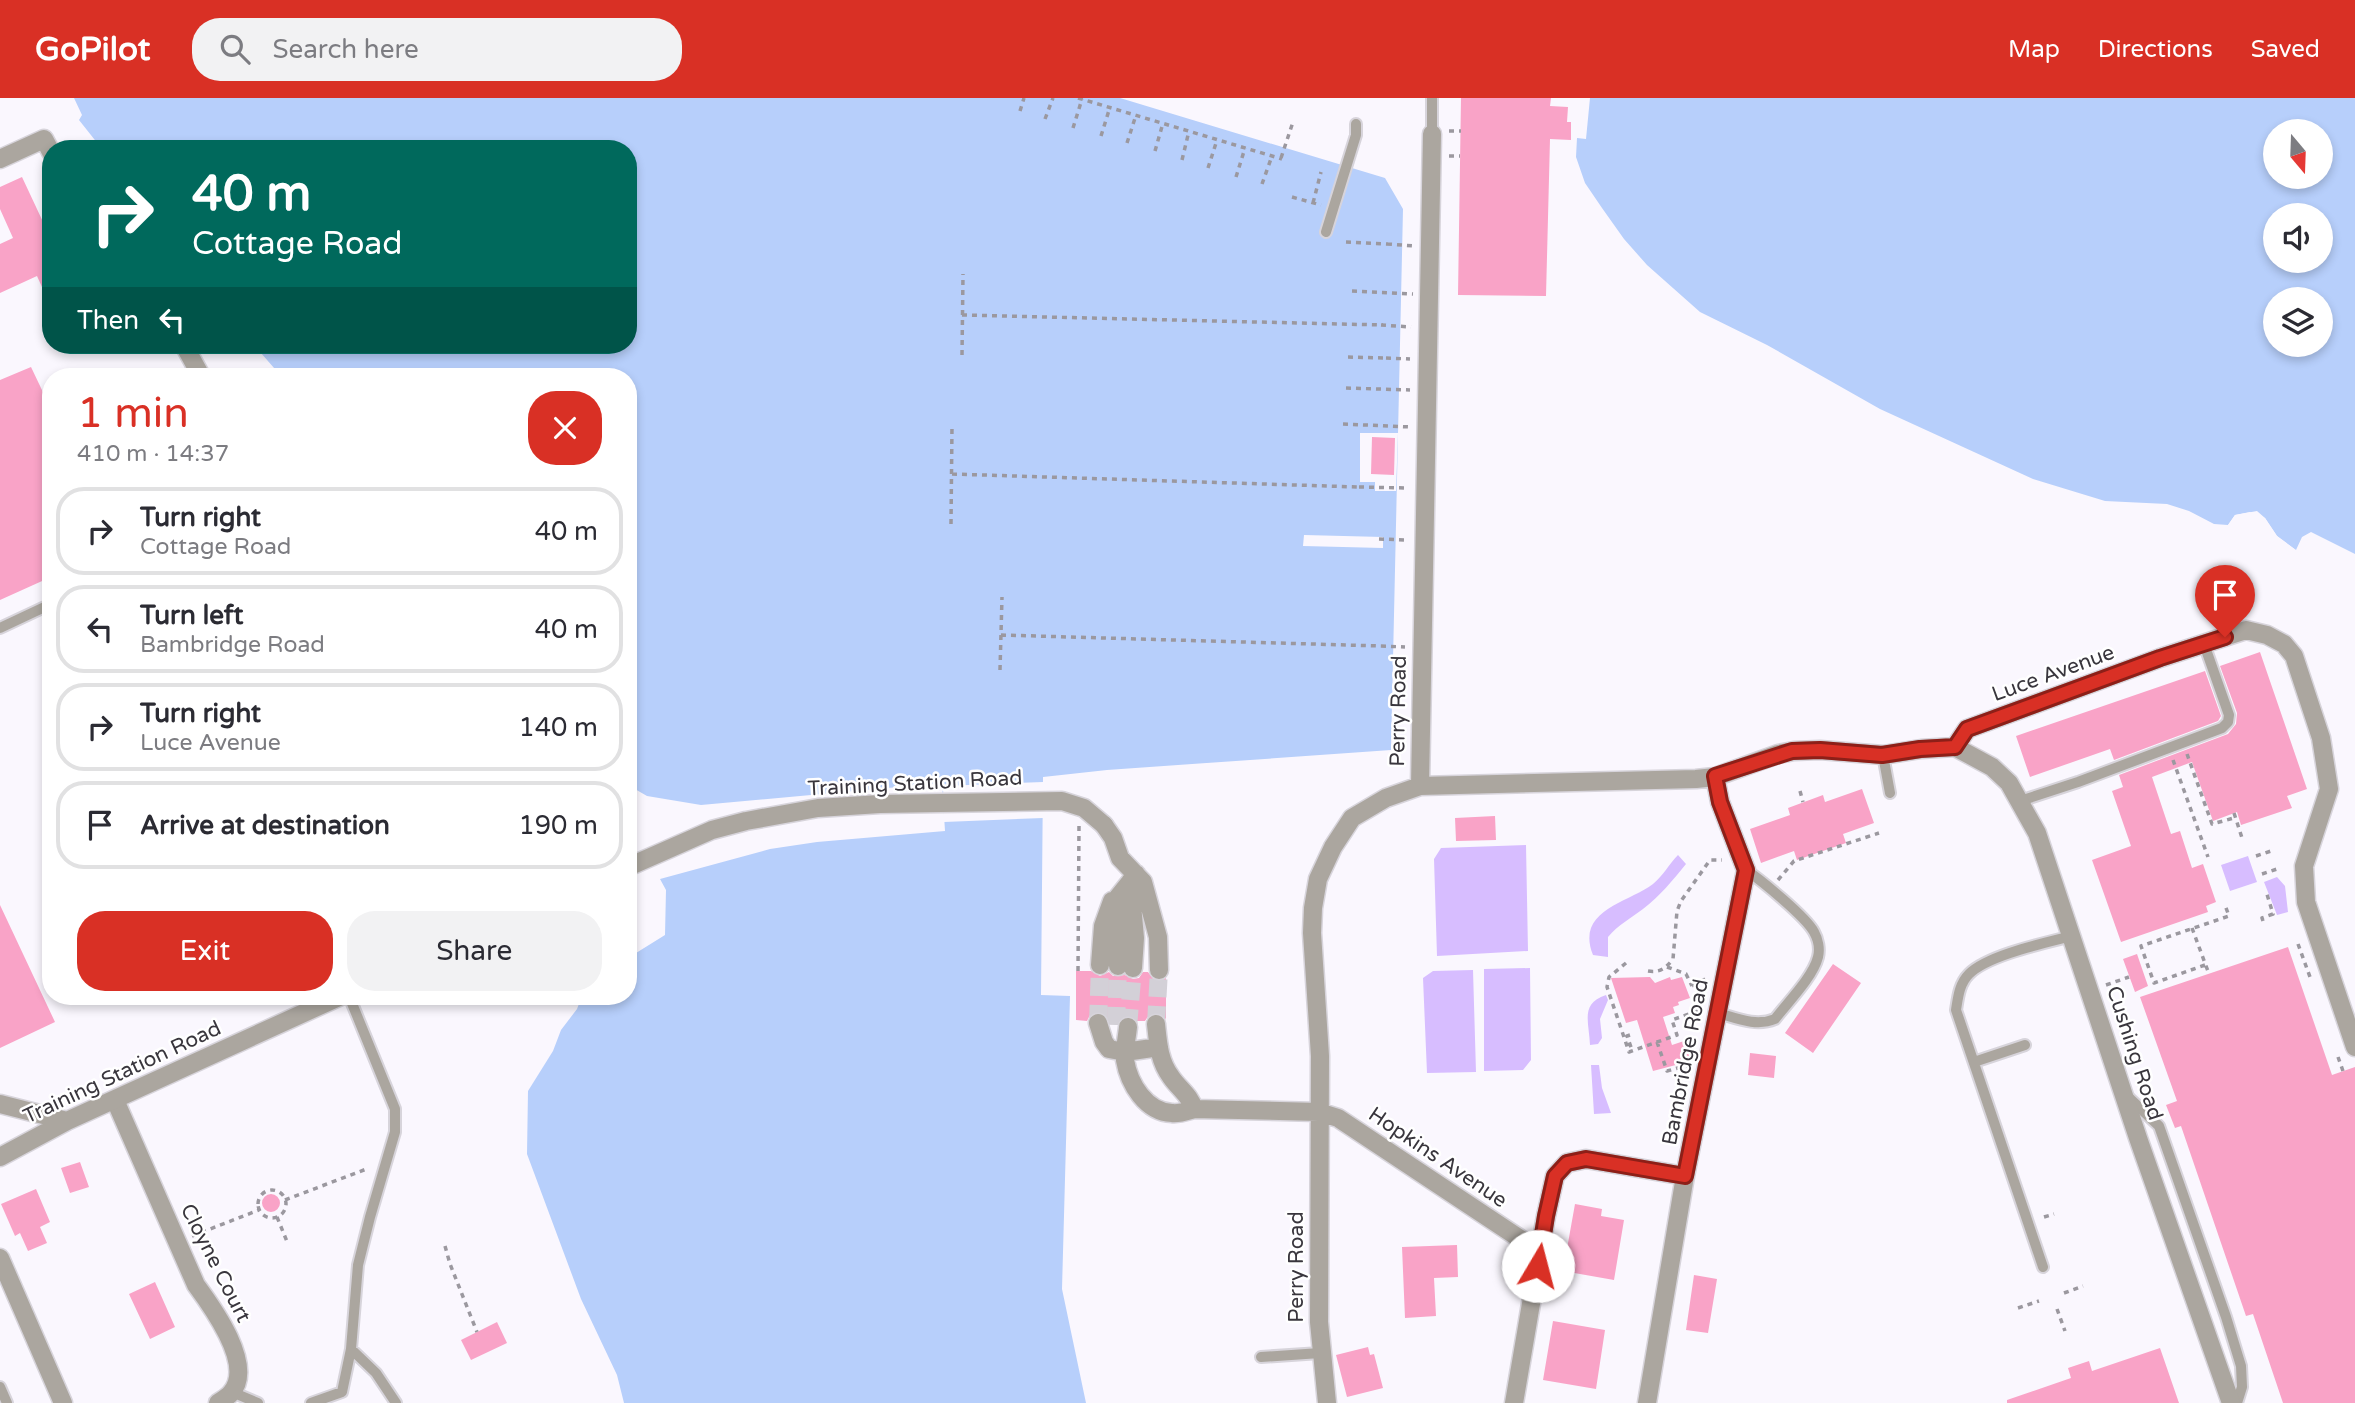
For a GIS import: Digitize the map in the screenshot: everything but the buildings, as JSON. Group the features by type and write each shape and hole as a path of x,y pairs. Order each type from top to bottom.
{"street":[{"name":"Perry Road","path":"1326,1403 1320,1353 1319,1025 1312,933 1313,908 1318,879 1333,847 1352,818 1386,798 1420,786 1439,133"},
{"path":"0,159 42,147"},
{"name":"Luce Avenue","path":"1955,747 1967,729 2246,630 2267,635 2284,644 2294,656 2321,737 2329,778 2329,789 2304,866 2306,902 2355,1047"},
{"path":"1420,786 1668,780 1715,776 1792,751 1820,750 1882,755 1955,747"},
{"name":"Cushing Road","path":"1955,747 1992,767 2009,783 2037,833 2123,1093 2231,1403"},
{"path":"1715,776 1720,802 1746,870"},
{"name":"Training Station Road","path":"637,863 712,830 818,808 880,804 1062,801 1084,808 1104,825 1133,878 1143,882 1158,937 1159,961 1121,963"},
{"name":"Bambridge Road","path":"1647,1403 1713,1010 1746,870"},
{"path":"1121,963 1118,897 1133,878"},
{"path":"1121,963 1133,878"},
{"name":"Training Station Road","path":"0,1157 67,1121 322,1005"},
{"path":"1156,1024 1162,1061 1171,1078 1191,1099 1194,1109"},
{"path":"1159,1048 1125,1052 1110,1049 1104,1042 1114,1025 1125,1052 1129,1078 1138,1094 1162,1112 1175,1114 1194,1109 1320,1112"},
{"name":"Cloyne Court","path":"116,1100 196,1285 236,1355 239,1371 225,1398"},
{"path":"0,1104 67,1121"},
{"name":"Hopkins Avenue","path":"1320,1112 1338,1118 1540,1252"},
{"path":"1514,1403 1555,1176 1567,1163 1586,1159 1685,1176"},
{"path":"0,1258 63,1403"}],"lane":[{"path":"1432,98 1439,133"},
{"path":"1326,232 1356,135 1356,124"},
{"path":"0,628 42,608"},
{"path":"2020,801 2222,729 2229,719 2227,708 2204,644"},
{"path":"1882,755 1890,793"},
{"path":"1713,1010 1753,1022 1766,1023 1775,1019 1813,969 1819,956 1819,944 1813,930 1760,879 1746,870"},
{"path":"2043,1267 1956,1010 1959,988 1969,974 1997,958 2072,936"},
{"path":"311,1403 342,1392 351,1349 358,1265 395,1132 395,1109 353,1005"},
{"path":"1974,1062 2025,1045"},
{"path":"2123,1093 2159,1126 2227,1317 2241,1366 2242,1387 2237,1403"},
{"path":"351,1349 376,1373 396,1403"},
{"path":"1261,1357 1320,1353"},
{"path":"0,1387 7,1403"},
{"path":"225,1398 258,1403"}],"path":[{"path":"1020,111 1024,98"},
{"path":"1045,119 1053,98"},
{"path":"1073,128 1080,99 1282,158 1293,122"},
{"path":"1101,135 1110,107"},
{"path":"1127,143 1136,115"},
{"path":"1155,151 1163,123"},
{"path":"1182,160 1189,131"},
{"path":"1439,133 1461,131"},
{"path":"1208,168 1217,139"},
{"path":"1236,177 1245,148"},
{"path":"1256,151 1282,159"},
{"path":"1262,184 1272,156"},
{"path":"1446,156 1460,156"},
{"path":"1313,203 1321,172"},
{"path":"1292,197 1321,205 1324,195"},
{"path":"1346,242 1402,245"},
{"path":"1381,243 1388,244"},
{"path":"962,274 962,355"},
{"path":"1352,291 1401,293"},
{"path":"962,315 1383,325"},
{"path":"1375,325 1400,327"},
{"path":"1348,357 1399,359"},
{"path":"1346,388 1399,389"},
{"path":"1343,424 1398,426"},
{"path":"951,524 952,426"},
{"path":"952,474 1399,488"},
{"path":"1350,487 1358,487"},
{"path":"1379,539 1413,541"},
{"path":"1000,670 1002,597"},
{"path":"1001,635 1410,648"},
{"path":"1368,646 1381,646"},
{"path":"2183,742 2211,824 2234,816 2242,838"},
{"path":"2169,748 2208,857"},
{"path":"1800,791 1804,802"},
{"path":"1079,823 1079,971"},
{"path":"1774,885 1794,862 1879,833"},
{"path":"2256,856 2271,851"},
{"path":"1648,971 1655,972 1667,967 1673,959 1675,922 1681,901 1710,860 1721,859 1727,863"},
{"path":"2262,874 2277,869"},
{"path":"2263,921 2262,918 2273,914 2266,891"},
{"path":"2206,965 2154,983 2141,946 2229,916 2225,905"},
{"path":"2192,928 2208,974"},
{"path":"1626,963 1609,977 1607,987 1629,1052 1677,1035 1672,1020 1713,1010"},
{"path":"1667,967 1686,974 1691,986 1715,975"},
{"path":"2100,987 2129,977"},
{"path":"1630,1035 1627,1035 1633,1050"},
{"path":"1657,1042 1667,1071 1684,1065 1698,1066"},
{"path":"285,1200 388,1161"},
{"path":"267,1191 280,1193 285,1200 285,1209 278,1217 265,1217 259,1210 258,1201 267,1191"},
{"path":"177,1241 259,1210"},
{"path":"2044,1217 2054,1214"},
{"path":"278,1217 288,1244"},
{"path":"445,1246 477,1332"},
{"path":"2064,1293 2083,1286"},
{"path":"2018,1308 2039,1301"},
{"path":"2057,1309 2065,1331"}],"shaded area":[{"path":"1526,845 1528,951 1437,956 1434,859 1441,848"},
{"path":"1678,855 1686,864 1655,899 1608,937 1608,957 1593,955 1589,940 1591,928 1597,918 1653,884"},
{"path":"2248,856 2257,882 2230,891 2221,865"},
{"path":"2277,877 2285,886 2288,912 2277,915 2264,882"},
{"path":"1530,968 1531,1060 1523,1070 1484,1071 1484,969"},
{"path":"1473,970 1476,1072 1427,1073 1423,978 1433,971"},
{"path":"1606,995 1608,1000 1600,1019 1602,1038 1598,1044 1590,1045 1589,1008 1592,1003"},
{"path":"1591,1065 1599,1065 1602,1088 1611,1113 1594,1114"}],"water":[{"path":"74,98 1120,98 1385,178 1403,209 1391,750 1043,777 1041,995 1070,996 1062,1289 1086,1403 624,1403 617,1375 581,1299 527,1154 528,1091 553,1051 561,1030 579,1005 637,1005 637,952 665,935 666,890 660,879 770,849 817,842 945,831 942,783 701,805 647,796 637,790 637,368 274,368 262,354 637,354 637,140 95,140 79,120 82,115"},
{"path":"1590,98 2355,98 2355,589 2317,554 2297,551 2277,536 2265,518 2250,512 2235,515 2228,525 2214,524 2189,511 2167,504 2105,501 2033,479 1880,409 1767,345 1700,312 1647,265 1624,239 1585,183 1576,157 1577,138 1586,139"}],"pier":[{"path":"1360,433 1398,433 1396,491 1375,491 1375,482 1360,482"},
{"path":"2257,511 2277,536 2296,550 2302,537 2311,532 2355,554 2355,592 2315,557 2295,554 2275,539 2262,521 2250,515 2237,518 2229,529 2228,525 2235,515"},
{"path":"1304,535 1383,537 1383,548 1303,546"},
{"path":"1043,782 1043,818 944,822 943,786"}],"tunnel":[{"path":"1098,1023 1100,965"},
{"path":"1116,1025 1118,966"},
{"path":"1128,1027 1133,968"},
{"path":"1156,1024 1159,970"}],"route":[{"path":"1538,1266 1555,1176 1567,1163 1586,1159 1685,1176 1746,870 1720,802 1715,776 1792,751 1820,750 1882,755 1955,747 1967,729 2225,637"}]}
